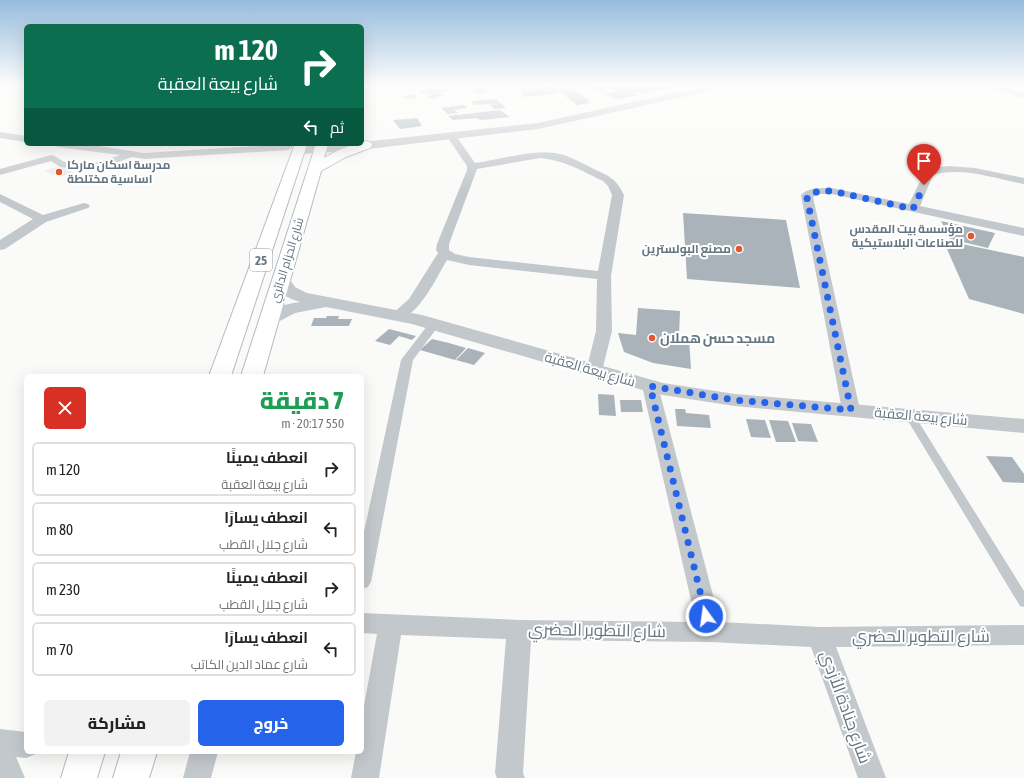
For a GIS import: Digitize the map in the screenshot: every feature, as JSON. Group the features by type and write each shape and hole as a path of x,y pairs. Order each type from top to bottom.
{"main road":[{"name":"شارع الحزام الدائري","path":"253,374 315,169 325,146"},
{"path":"315,169 358,146"},
{"name":"شارع الحزام الدائري","path":"221,374 297,147"},
{"path":"79,778 86,754"},
{"path":"131,778 138,754"}],"street":[{"path":"364,143 451,135 566,120"},
{"path":"0,134 24,139"},
{"path":"451,135 472,166"},
{"path":"77,146 154,156 325,146"},
{"path":"0,172 50,158 54,158 62,165 95,166 108,163 131,154"},
{"path":"472,166 493,164 540,155 555,156 568,160 607,179 612,184 618,195 604,276 604,331 594,371"},
{"path":"398,316 414,302 444,253 443,244 472,166"},
{"path":"913,209 929,173 933,170 961,170 1024,181"},
{"path":"851,410 808,206 808,195 819,191 832,191 1024,232"},
{"path":"0,197 42,219"},
{"path":"0,246 42,219 84,206"},
{"path":"444,253 452,257 469,261 604,276"},
{"name":"شارع بيعة العقبة","path":"281,280 289,290 295,294 434,324 650,386 735,400 1024,426"},
{"name":"شارع بيعة العقبة","path":"270,319 290,309 327,302"},
{"path":"364,572 407,360 434,324"},
{"path":"650,386 710,632"},
{"name":"شارع التطوير الحضري","path":"364,623 519,630 710,632 820,637 1024,635"},
{"path":"365,778 391,625"},
{"path":"511,778 509,773 519,630"},
{"name":"شارع جنادة الأزدي","path":"820,637 872,778"},
{"path":"0,742 24,745"},
{"path":"0,753 11,778"},
{"path":"197,778 203,754"}],"lane":[{"path":"910,416 1024,602"}],"shaded area":[{"name":"مدرسة اسكان ماركا اساسية مختلطة","path":"60,166 74,173 59,177 44,171"}],"building":[{"path":"393,120 418,120 422,126 400,129"},
{"name":"مصنع البولسترين","path":"683,213 786,220 800,288 687,279"},
{"name":"مؤسسة بيت المقدس للصناعات البلاستيكية","path":"941,221 995,233 988,248 950,239"},
{"path":"943,240 1024,257 1024,314 969,299"},
{"name":"مسجد حسن هملان","path":"638,308 680,311 679,337 689,339 691,369 653,363 624,352 618,333 636,335"},
{"path":"327,316 339,316 338,319 352,319 349,326 311,326 314,318 326,318"},
{"path":"389,329 416,336 412,340 399,336 390,345 375,341"},
{"path":"432,339 466,348 455,360 420,350"},
{"path":"468,348 485,353 474,365 456,360"},
{"path":"598,394 614,395 616,416 599,415"},
{"path":"620,400 641,400 643,412 621,412"},
{"path":"675,409 685,409 686,413 709,415 711,428 677,426"},
{"path":"746,419 765,420 771,438 751,437"},
{"path":"769,420 788,421 796,442 776,442"},
{"path":"792,423 811,424 818,442 798,441"},
{"path":"986,456 1012,457 1024,474 1024,483 1003,482"}],"place":[{"name":"مدرسة اسكان ماركا اساسية مختلطة","path":"59,172"},
{"name":"مؤسسة بيت المقدس للصناعات البلاستيكية","path":"971,236"},
{"name":"مصنع البولسترين","path":"739,249"},
{"name":"مسجد حسن هملان","path":"652,338"}],"route":[{"path":"706,616 650,386 735,400 851,410 807,198 811,193 825,190 840,192 913,209 924,185"}]}
